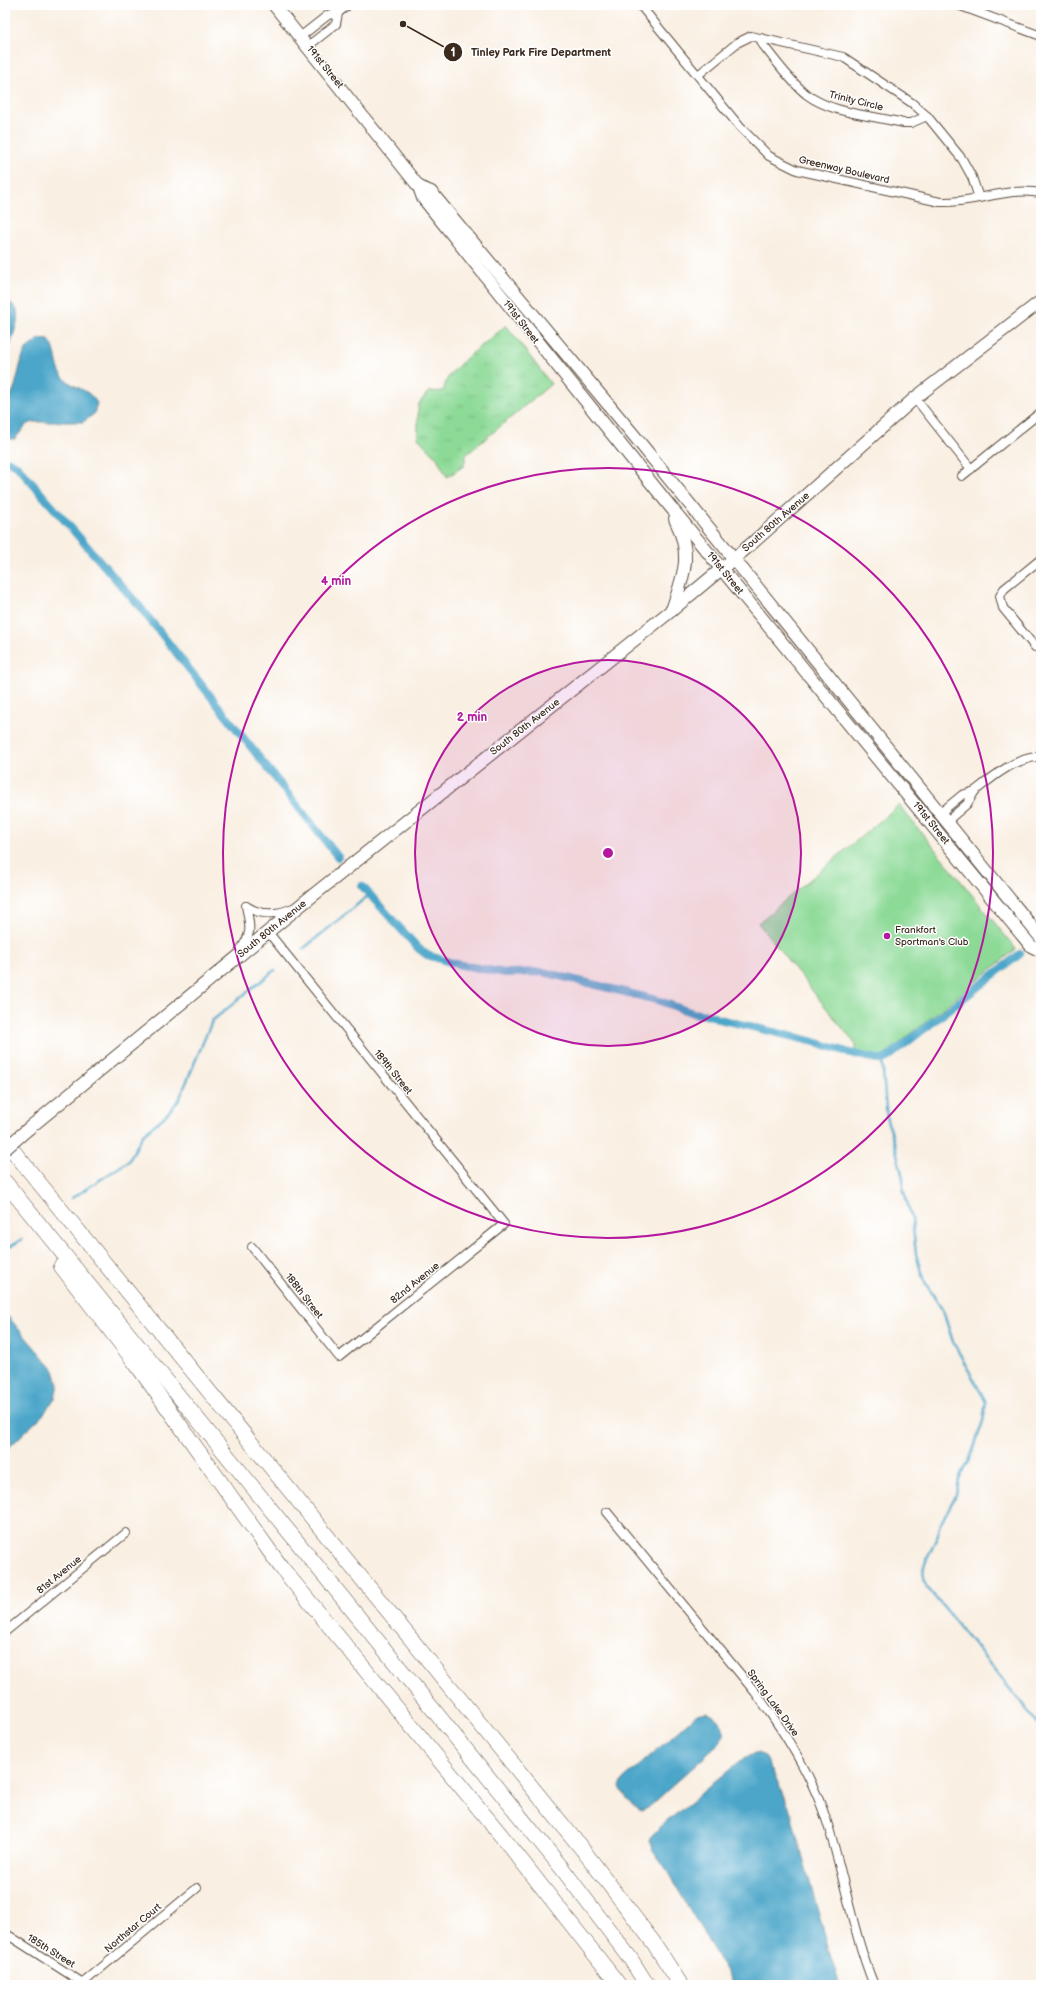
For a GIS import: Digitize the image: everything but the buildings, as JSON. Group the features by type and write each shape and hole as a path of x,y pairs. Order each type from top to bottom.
{"highway":[{"path":"5,1141 583,1850 653,1942 681,1985"},
{"path":"5,1182 561,1867 630,1958 647,1985"},
{"path":"15,1194 59,1264 141,1371 281,1567 513,1850 618,1985"}],"main road":[{"name":"191st Street","path":"274,5 419,187 423,198 669,505 1031,946 1041,951"},
{"name":"191st Street","path":"419,187 431,192 734,559 942,818 1041,938"},
{"name":"South 80th Avenue","path":"5,1148 302,904 672,610 734,559 916,398 1041,301"},
{"path":"669,505 683,535 686,550 686,564 672,610"}],"street":[{"path":"300,37 328,15 338,13 348,5"},
{"name":"Greenway Boulevard","path":"640,5 758,146 780,163 813,174 940,202 961,202 1018,191 1041,193"},
{"path":"958,5 1041,36"},
{"path":"308,46 336,24 338,13"},
{"name":"Trinity Circle","path":"698,75 745,38 751,36 843,57 884,83 927,116 962,159 972,177 979,198"},
{"name":"Trinity Circle","path":"760,38 763,45 795,82 815,100 837,108 903,123 911,123 927,116"},
{"path":"916,398 972,469"},
{"path":"962,476 1041,412"},
{"path":"1035,647 1003,608 1000,596 1004,589 1041,559"},
{"path":"942,818 968,804 975,791 1002,769 1016,762 1041,756"},
{"path":"232,962 250,934 250,925 246,906 257,913 283,912 302,904"},
{"name":"189th Street","path":"268,932 504,1224"},
{"name":"82nd Avenue","path":"339,1357 504,1224"},
{"name":"188th Street","path":"252,1247 339,1357"},
{"name":"Spring Lake Drive","path":"608,1512 755,1692 777,1722 795,1752 811,1783 826,1818 855,1933 874,1985"},
{"name":"81st Avenue","path":"5,1632 126,1533"},
{"name":"Northstar Court","path":"84,1984 197,1888"},
{"name":"185th Street","path":"5,1933 84,1984"}],"green space":[{"path":"506,325 551,384 466,455 464,466 447,477 437,458 418,438 418,405 428,392 443,391 446,381 455,369"},
{"name":"Frankfort Sportman's Club","path":"899,805 1016,949 885,1055 869,1061 853,1057 856,1045 758,923"}],"water":[{"path":"5,302 11,303 17,310 18,320 5,362"},
{"path":"39,339 49,340 54,349 58,368 63,377 89,394 97,403 94,414 83,422 35,422 27,424 15,439 8,439 5,437 5,410 15,386 22,358 26,349"},
{"path":"5,1313 54,1370 58,1384 55,1398 42,1416 5,1451"},
{"path":"707,1712 722,1724 723,1733 720,1743 648,1808 642,1811 635,1807 628,1801 621,1790 620,1786 623,1780 697,1714"},
{"path":"758,1753 766,1758 789,1807 831,1958 840,1985 734,1985 667,1871 652,1850 650,1842 652,1835 659,1828 745,1757"}],"waterway":[{"path":"5,460 17,466 140,607 338,857"},
{"path":"362,886 418,948 427,955 456,964 505,973 543,972 657,1000 693,1013 713,1016 719,1019 882,1060 887,1058 1020,954"},
{"path":"303,949 369,895"},
{"path":"72,1198 129,1161 143,1134 164,1117 179,1100 212,1021 275,970"},
{"path":"882,1060 887,1120 903,1178 903,1188 912,1219 916,1254 923,1279 943,1311 953,1342 986,1402 983,1421 969,1462 960,1474 956,1495 942,1521 937,1537 924,1566 923,1579 926,1586 1041,1727"},
{"path":"5,1250 22,1239"}],"place":[{"name":"Tinley Park Fire Department","path":"403,24"},
{"name":"Frankfort Sportman's Club","path":"887,936"}]}
